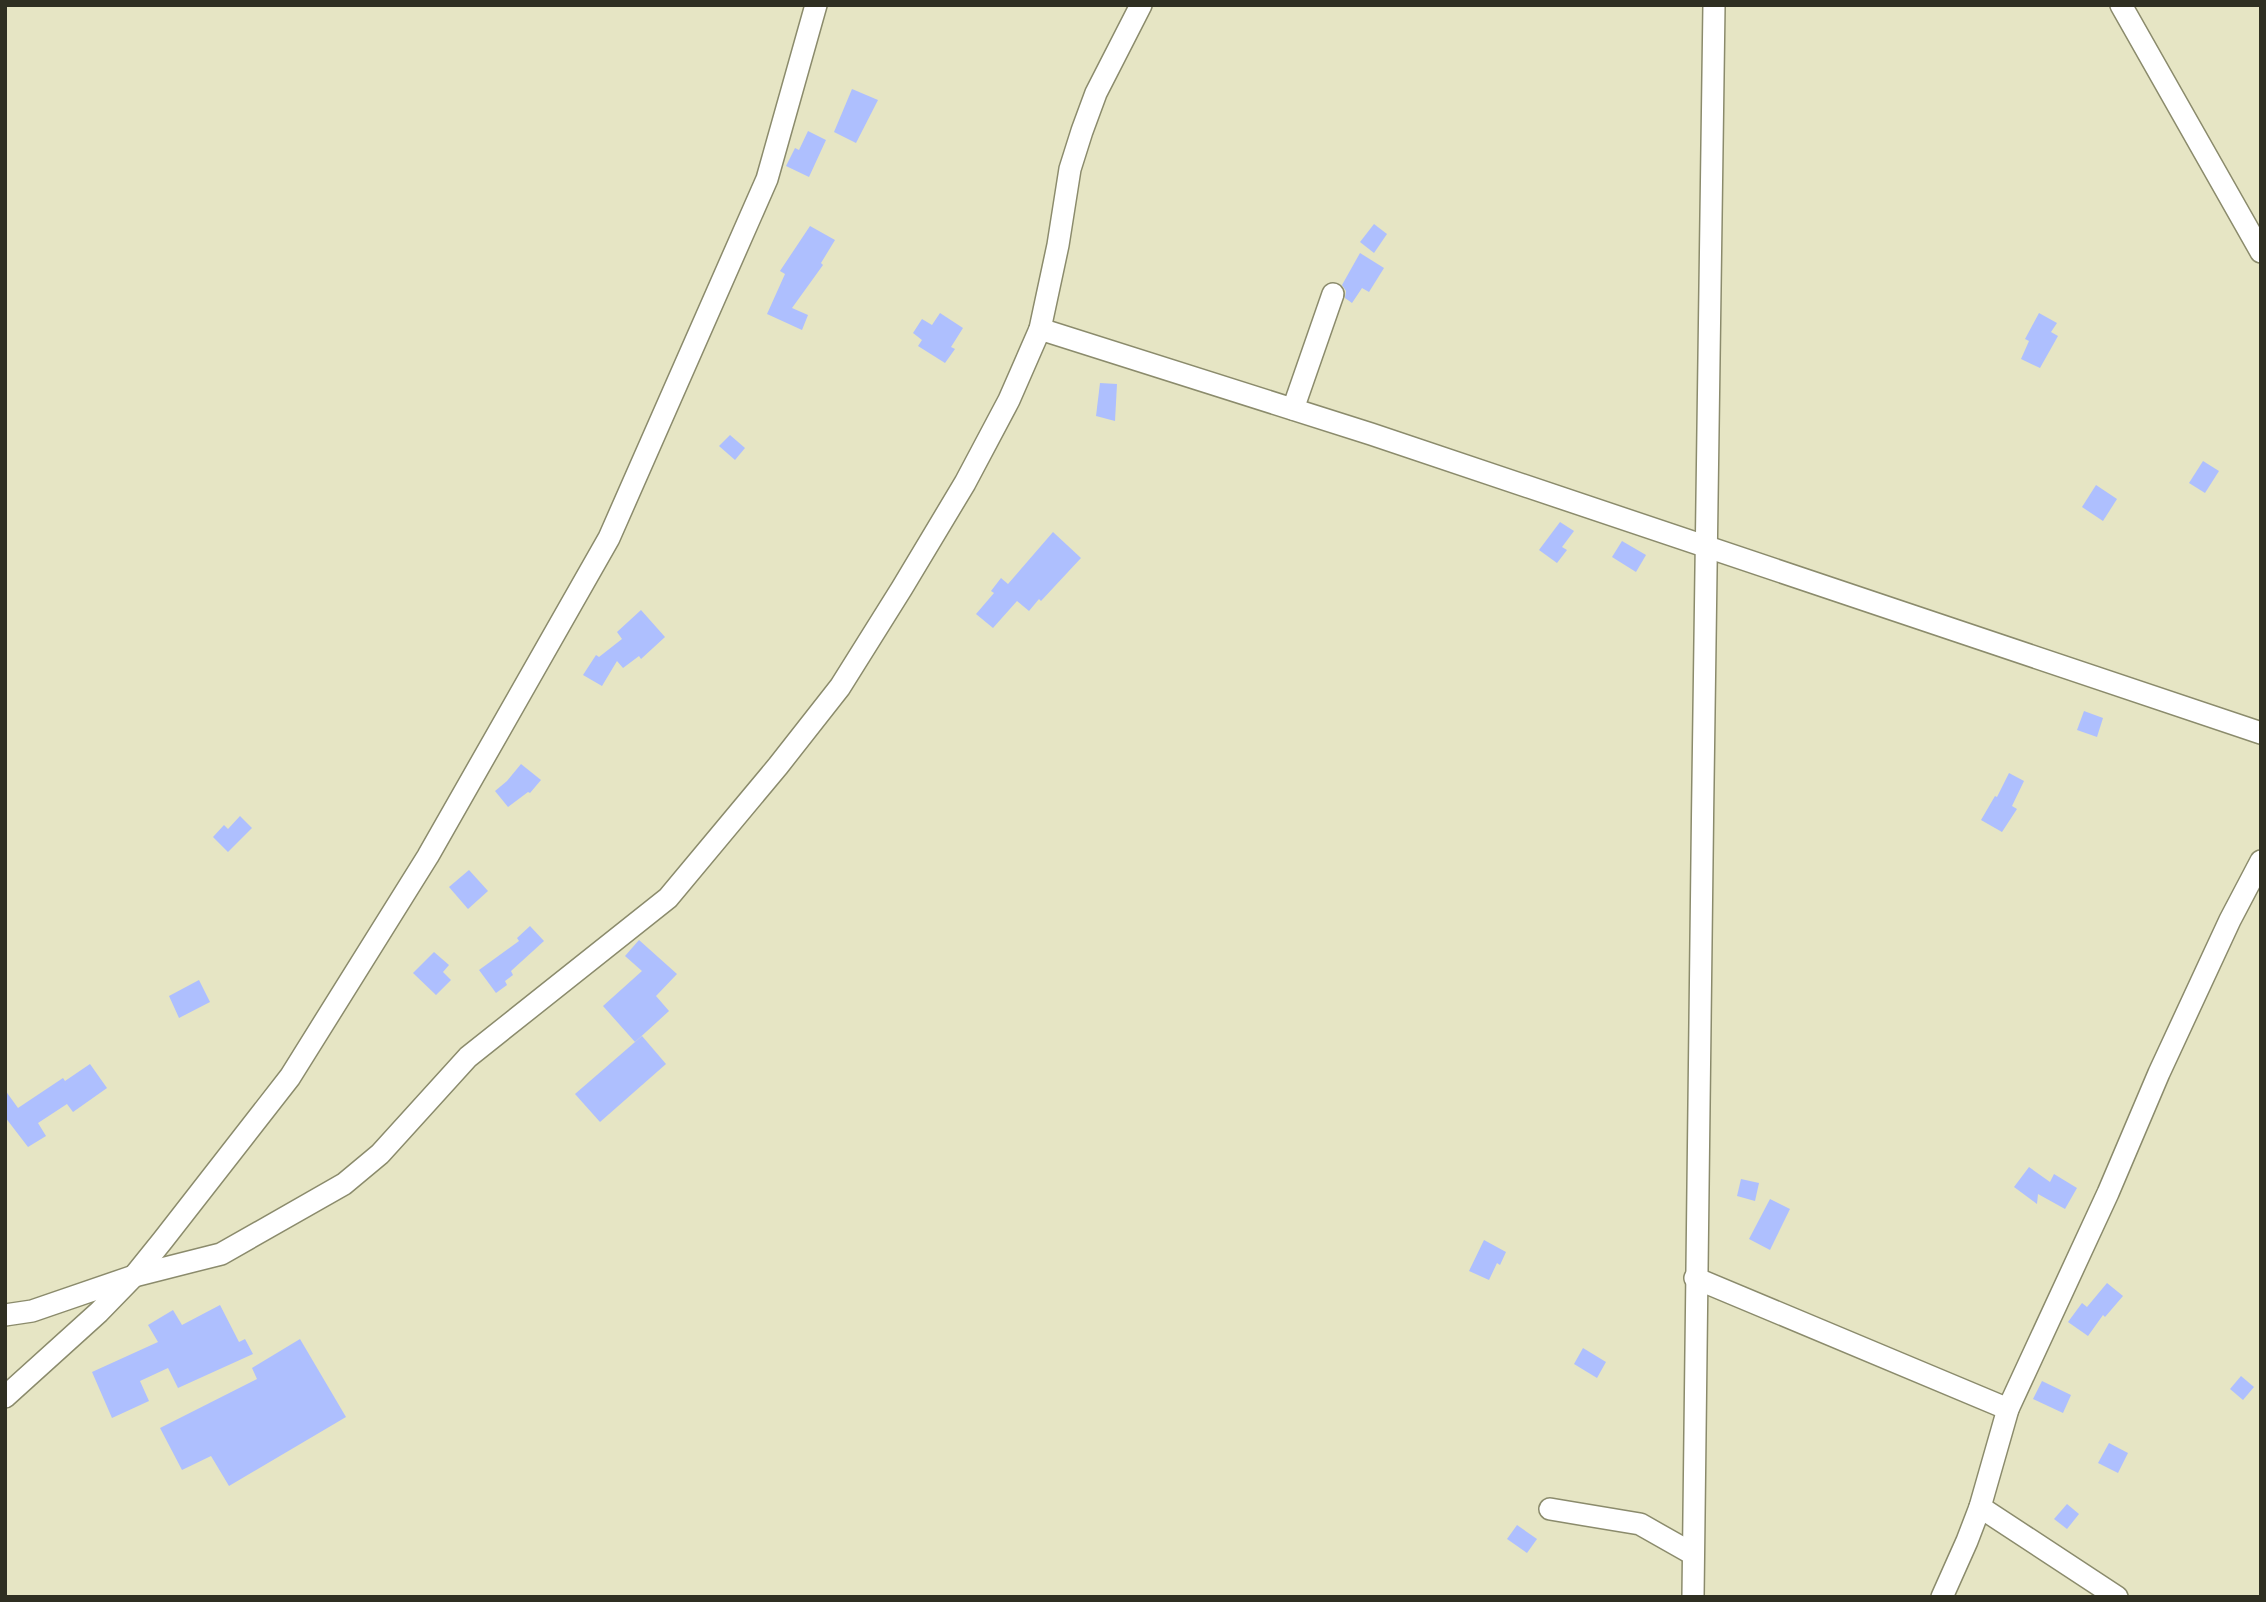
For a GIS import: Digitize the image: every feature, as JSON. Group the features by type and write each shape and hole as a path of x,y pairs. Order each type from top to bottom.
{"street":[{"path":"5,1397 99,1312 134,1276 290,1077 428,856 609,538 767,179 816,5"},
{"path":"5,1315 32,1311 134,1276 221,1254 344,1184 380,1154 468,1057 668,898 840,687 965,483 1009,400 1040,329 1074,156 1096,93 1142,5"},
{"path":"1693,1597 1695,1278 1714,5"},
{"path":"2121,5 2261,252"},
{"path":"1293,409 1333,294"},
{"path":"1040,329 1708,546 2261,733"},
{"path":"1942,1597 1980,1507 2008,1409 2108,1193 2164,1062 2230,920 2261,861"},
{"path":"1695,1278 2008,1409"},
{"path":"1980,1507 2117,1597"},
{"path":"1550,1510 1640,1524 1693,1554"}],"building":[{"path":"852,89 878,100 856,143 834,132"},
{"path":"808,131 826,140 809,177 786,166 795,148 799,150"},
{"path":"1374,224 1387,234 1374,253 1360,242"},
{"path":"810,226 835,240 821,263 823,265 792,308 808,315 802,330 767,314 785,274 780,271"},
{"path":"1360,253 1384,268 1369,292 1362,288 1352,303 1345,298 1346,291 1342,285"},
{"path":"940,313 963,328 951,347 955,349 945,363 918,346 922,340 913,333 922,319 932,325"},
{"path":"2039,313 2057,323 2051,332 2058,336 2040,368 2021,359 2029,341 2025,339"},
{"path":"1100,383 1117,384 1115,421 1096,416"},
{"path":"730,435 745,448 735,460 719,446"},
{"path":"2203,461 2219,471 2205,493 2189,483"},
{"path":"2096,485 2117,499 2103,521 2082,507"},
{"path":"1560,522 1574,531 1562,547 1567,550 1557,563 1539,550"},
{"path":"1053,532 1081,558 1029,611 1017,601 993,628 976,614 994,593 991,591 1001,578 1008,584"},
{"path":"1622,541 1646,555 1636,572 1612,557"},
{"path":"641,610 665,637 641,659 639,656 623,668 617,661 602,686 583,675 596,655 599,657 622,639 617,632"},
{"path":"2084,711 2103,718 2097,737 2077,730"},
{"path":"521,764 541,780 530,793 508,807 495,791"},
{"path":"2009,773 2024,781 2012,806 2017,809 2002,832 1981,820"},
{"path":"240,816 252,828 228,852 213,837 224,825 228,829"},
{"path":"469,870 488,891 468,909 449,887"},
{"path":"530,926 544,941 511,971 513,975 505,981 507,985 496,993 479,970 519,941 517,938"},
{"path":"639,940 677,974 656,996 669,1011 635,1042 603,1006 642,971 625,956"},
{"path":"434,952 449,965 443,972 451,980 436,995 413,973"},
{"path":"199,980 210,1002 179,1018 169,996"},
{"path":"642,1036 666,1064 600,1122 575,1094"},
{"path":"90,1064 107,1088 73,1112 67,1104 38,1123 46,1136 28,1147 5,1117 5,1090 18,1108 63,1078 65,1081"},
{"path":"2029,1167 2050,1182 2054,1174 2077,1188 2065,1209 2038,1194 2037,1204 2014,1187"},
{"path":"1741,1179 1759,1183 1755,1201 1737,1196"},
{"path":"1770,1199 1790,1209 1770,1250 1749,1239"},
{"path":"1484,1240 1506,1252 1489,1280 1469,1271"},
{"path":"2107,1283 2123,1296 2105,1317 2103,1315 2088,1336 2068,1322 2082,1303 2087,1307"},
{"path":"220,1305 239,1342 245,1339 253,1354 178,1388 168,1368 140,1381 149,1401 112,1418 92,1372 158,1342 148,1325 173,1310 182,1325"},
{"path":"300,1339 346,1417 229,1486 211,1456 182,1470 160,1428 257,1379 252,1368"},
{"path":"1583,1348 1606,1362 1597,1378 1574,1364"},
{"path":"2241,1376 2254,1387 2243,1400 2230,1389"},
{"path":"2042,1381 2071,1395 2063,1413 2033,1399"},
{"path":"2109,1443 2128,1453 2118,1473 2098,1463"},
{"path":"2067,1504 2079,1514 2067,1529 2054,1519"},
{"path":"1517,1525 1537,1539 1527,1553 1507,1539"}]}
